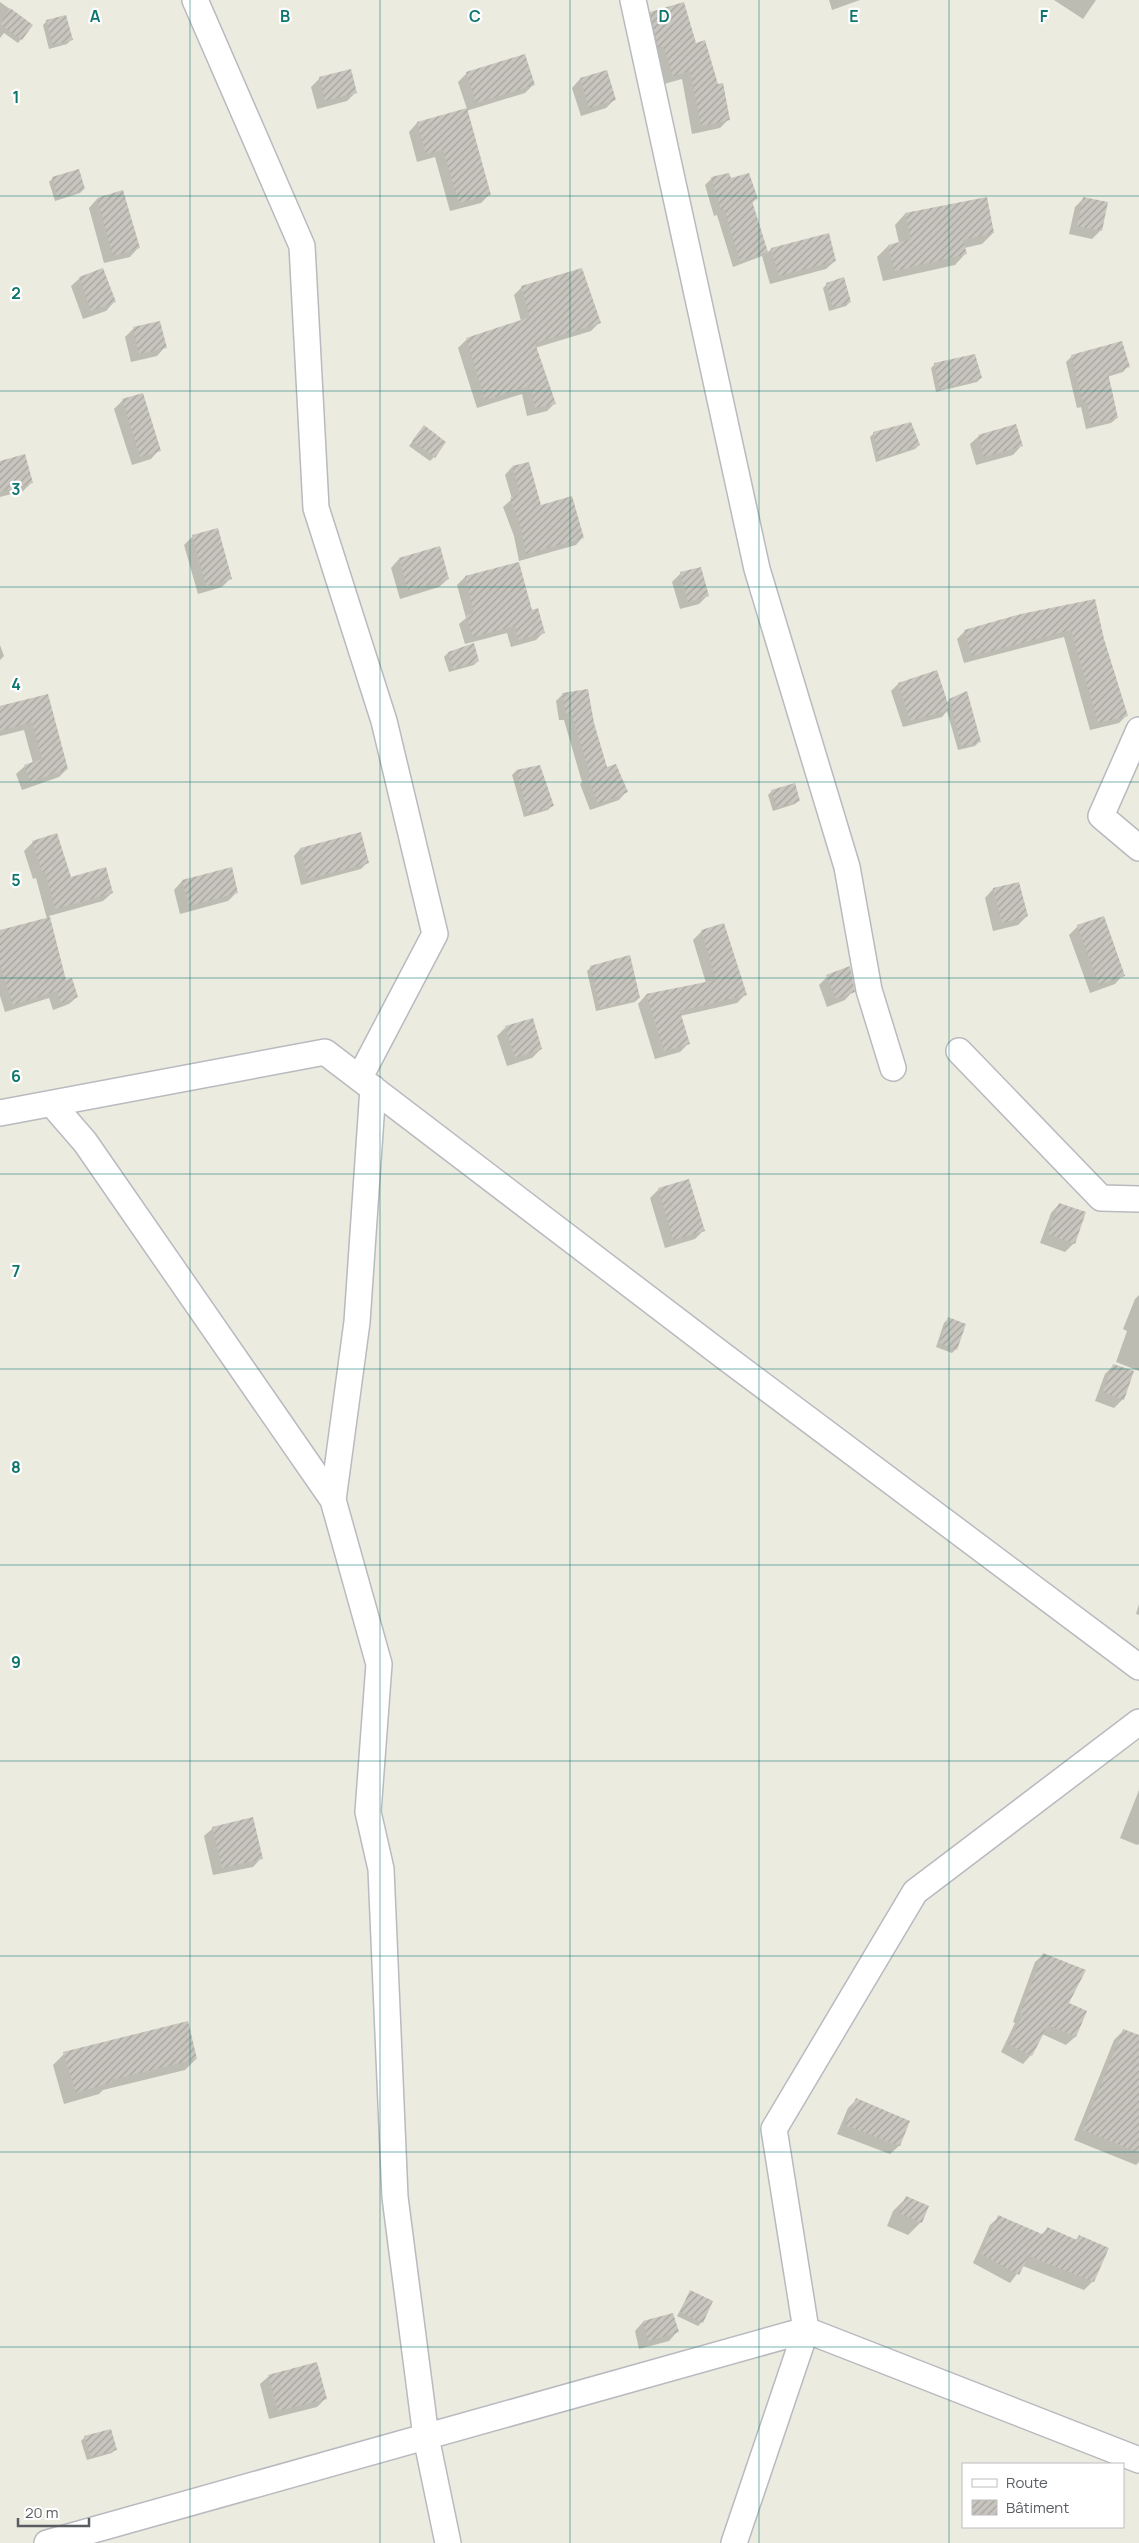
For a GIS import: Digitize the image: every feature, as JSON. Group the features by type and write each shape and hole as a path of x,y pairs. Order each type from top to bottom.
{"street":[{"path":"195,0 302,246 316,508 384,721 435,934 366,1082 357,1322 333,1500"},
{"path":"633,0 757,569 847,867 869,990 893,1068"},
{"path":"1139,730 1101,816 1139,848"},
{"path":"959,1051 1101,1198 1139,1199"},
{"path":"0,1113 325,1052 725,1357 1139,1667"},
{"path":"52,1104 85,1142 333,1500 379,1664 368,1812 381,1869 395,2197 426,2437 448,2543"},
{"path":"734,2543 806,2330 774,2129 915,1892 1139,1722"},
{"path":"47,2543 806,2330 1139,2460"}],"building":[{"path":"684,2 696,43 705,40 718,84 723,83 730,120 701,126 690,71 673,76 663,46 658,48 650,12"},
{"path":"10,8 33,25 22,40 0,24"},
{"path":"66,15 73,40 53,45 46,20"},
{"path":"525,54 535,85 476,103 466,72"},
{"path":"351,69 357,93 325,101 319,77"},
{"path":"607,70 616,100 589,108 580,78"},
{"path":"467,108 491,195 459,203 443,150 426,154 417,122"},
{"path":"79,169 85,189 58,198 52,177"},
{"path":"729,173 731,178 749,173 758,199 752,201 768,252 740,261 724,209 721,210 711,177"},
{"path":"123,190 140,248 113,256 97,198"},
{"path":"987,197 994,233 963,240 967,254 894,271 888,245 911,239 905,213"},
{"path":"1083,197 1108,202 1102,231 1077,226"},
{"path":"829,233 836,261 779,276 771,248"},
{"path":"103,268 116,302 91,311 79,277"},
{"path":"582,268 601,323 535,343 556,404 535,408 530,386 485,400 466,338 530,317 521,286"},
{"path":"844,277 851,302 833,308 826,283"},
{"path":"160,321 167,348 139,354 133,327"},
{"path":"1122,341 1130,367 1108,373 1118,418 1091,424 1087,402 1083,403 1071,355"},
{"path":"975,354 982,378 940,389 934,363"},
{"path":"143,393 161,451 140,457 122,399"},
{"path":"911,422 920,445 879,459 873,432"},
{"path":"1016,424 1023,446 984,457 978,435"},
{"path":"424,425 446,442 435,458 412,441"},
{"path":"25,454 33,483 0,492 0,461"},
{"path":"529,462 541,505 572,496 584,538 526,554 521,528 510,498 520,494 512,466"},
{"path":"218,528 232,579 206,586 192,535"},
{"path":"440,546 449,579 408,591 399,558"},
{"path":"519,562 532,610 538,608 545,633 518,640 515,626 473,637 466,615 474,613 465,576"},
{"path":"701,567 709,596 688,602 680,572"},
{"path":"1095,599 1104,639 1128,716 1098,723 1071,630 972,656 964,630 1021,614"},
{"path":"474,643 479,661 453,669 448,652"},
{"path":"937,670 950,710 910,721 898,683"},
{"path":"588,689 594,723 607,767 616,764 628,792 598,804 587,775 590,774 571,713 566,714 562,693"},
{"path":"967,691 981,742 962,747 949,699"},
{"path":"48,694 68,769 30,782 24,765 42,759 32,722 0,731 0,706"},
{"path":"540,765 554,806 528,814 516,770"},
{"path":"795,783 800,801 777,808 771,790"},
{"path":"361,832 369,863 308,879 300,848"},
{"path":"57,833 71,877 106,867 113,893 55,909 45,871 42,872 32,841"},
{"path":"232,867 238,893 189,906 182,880"},
{"path":"1019,882 1028,916 1002,923 993,888"},
{"path":"1104,916 1125,976 1099,985 1077,925"},
{"path":"50,917 66,980 72,978 78,997 61,1003 57,991 13,1005 0,966 0,930"},
{"path":"724,923 747,995 680,1011 690,1044 664,1051 646,994 716,980 701,930"},
{"path":"630,955 640,998 600,1008 590,966"},
{"path":"850,966 855,992 836,999 826,975"},
{"path":"533,1018 542,1049 515,1058 505,1026"},
{"path":"689,1179 705,1231 673,1240 658,1188"},
{"path":"1059,1203 1086,1212 1075,1244 1048,1234"},
{"path":"948,1317 966,1324 957,1350 939,1343"},
{"path":"1113,1364 1134,1371 1124,1400 1103,1392"},
{"path":"253,1817 263,1859 222,1868 212,1827"},
{"path":"1043,1953 1086,1970 1069,2003 1087,2011 1076,2037 1048,2025 1032,2056 1008,2044 1023,2015 1020,2014"},
{"path":"188,2021 197,2059 111,2080 112,2082 76,2093 63,2052"},
{"path":"1123,2029 1139,2035 1139,2153 1083,2130"},
{"path":"856,2098 910,2121 900,2146 845,2125"},
{"path":"906,2196 929,2206 922,2223 899,2213"},
{"path":"998,2215 1044,2235 1047,2227 1077,2240 1079,2235 1109,2248 1094,2282 1029,2256 1019,2275 981,2254"},
{"path":"690,2290 713,2301 703,2323 680,2312"},
{"path":"673,2313 679,2332 648,2341 643,2321"},
{"path":"317,2362 327,2399 278,2411 268,2375"},
{"path":"111,2429 117,2450 91,2457 84,2436"}]}
